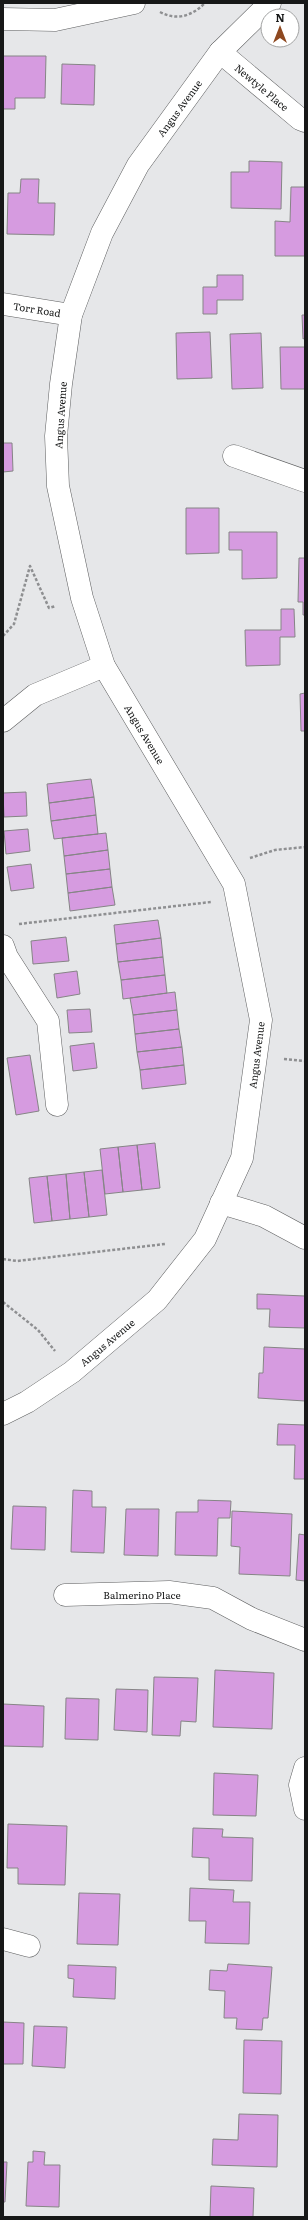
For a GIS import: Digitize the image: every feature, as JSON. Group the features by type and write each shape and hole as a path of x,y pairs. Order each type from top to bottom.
{"street":[{"path":"3,19 55,20 134,3"},
{"name":"Angus Avenue","path":"3,1414 27,1402 72,1372 157,1300 205,1240 242,1158 261,1020 234,884 104,666 82,598 58,486 56,436 61,384 71,315 102,233 138,165 220,52 270,3"},
{"name":"Newtyle Place","path":"220,52 300,119 305,121"},
{"name":"Torr Road","path":"3,304 71,315"},
{"path":"234,456 305,481"},
{"path":"3,721 36,695 104,666"},
{"path":"3,946 7,957 48,1022 57,1105"},
{"path":"222,1203 264,1216 305,1238"},
{"name":"Balmerino Place","path":"65,1595 168,1592 213,1598 252,1619 305,1640"},
{"path":"305,1768 300,1785 305,1809"},
{"path":"3,1939 29,1946"}],"path":[{"path":"158,12 170,17 195,14 205,3"},
{"path":"3,636 14,624 30,566 49,608 82,598"},
{"path":"224,867 275,850 305,847"},
{"path":"11,925 237,899"},
{"path":"3,1259 17,1261 205,1240"},
{"path":"3,1302 38,1330 72,1372"}],"building":[{"path":"3,56 46,56 45,98 15,98 15,109 3,109"},
{"path":"62,64 95,65 94,105 61,104"},
{"path":"249,161 282,162 281,209 231,208 231,172 249,172"},
{"path":"21,179 39,179 38,203 55,203 54,235 7,234 8,193 20,193"},
{"path":"291,187 305,187 305,256 275,256 275,221 290,222"},
{"path":"217,275 243,275 243,300 217,300 217,314 203,314 203,287 217,287"},
{"path":"302,315 305,315 305,338 303,339"},
{"path":"210,332 212,378 177,379 176,333"},
{"path":"261,333 263,388 232,389 230,334"},
{"path":"280,347 305,347 305,389 281,389"},
{"path":"3,443 12,443 13,471 3,472"},
{"path":"186,508 219,508 219,553 186,554"},
{"path":"229,532 277,532 277,578 242,579 242,550 229,550"},
{"path":"299,558 305,558 305,615 303,615 303,602 298,602"},
{"path":"281,609 294,609 295,637 280,637 280,665 246,666 245,630 281,630"},
{"path":"305,693 305,731 301,731 300,694"},
{"path":"91,779 94,797 49,803 47,784"},
{"path":"26,792 27,816 4,817 3,793"},
{"path":"94,797 96,815 51,821 49,803"},
{"path":"96,815 98,834 54,839 51,821"},
{"path":"28,829 30,851 6,854 4,831"},
{"path":"106,833 108,850 64,856 62,838"},
{"path":"108,850 110,869 66,874 64,856"},
{"path":"31,864 34,888 11,891 7,867"},
{"path":"110,869 112,887 68,893 66,874"},
{"path":"112,887 115,905 70,911 68,893"},
{"path":"158,920 161,938 116,944 114,925"},
{"path":"66,937 69,961 33,964 31,941"},
{"path":"161,938 163,957 118,962 116,944"},
{"path":"163,957 165,975 121,980 118,962"},
{"path":"77,971 80,994 57,998 54,974"},
{"path":"165,975 167,993 123,999 121,980"},
{"path":"175,992 177,1010 133,1015 130,998"},
{"path":"90,1009 92,1032 69,1033 67,1010"},
{"path":"177,1010 179,1029 135,1034 133,1015"},
{"path":"179,1029 182,1047 137,1052 135,1034"},
{"path":"94,1043 97,1068 73,1071 70,1046"},
{"path":"182,1047 184,1065 140,1070 137,1052"},
{"path":"30,1055 39,1111 16,1115 7,1058"},
{"path":"184,1065 186,1084 142,1089 140,1070"},
{"path":"155,1143 160,1188 142,1190 137,1145"},
{"path":"137,1145 142,1190 123,1192 118,1147"},
{"path":"118,1147 123,1192 105,1194 100,1149"},
{"path":"102,1170 107,1215 89,1217 84,1172"},
{"path":"84,1172 89,1217 70,1219 66,1174"},
{"path":"66,1174 70,1219 52,1221 47,1176"},
{"path":"47,1176 52,1221 34,1223 29,1178"},
{"path":"257,1294 305,1296 305,1328 269,1327 270,1309 257,1309"},
{"path":"264,1347 305,1349 305,1401 258,1398 259,1373 263,1373"},
{"path":"278,1424 305,1425 305,1479 294,1479 295,1445 277,1445"},
{"path":"73,1490 92,1491 92,1507 106,1507 104,1553 71,1552"},
{"path":"198,1500 231,1501 230,1518 218,1518 217,1556 175,1555 176,1512 198,1512"},
{"path":"13,1506 46,1507 45,1550 11,1549"},
{"path":"126,1509 159,1509 158,1556 124,1555"},
{"path":"232,1511 292,1514 290,1576 239,1574 240,1547 231,1546"},
{"path":"299,1534 305,1535 305,1581 296,1580"},
{"path":"215,1670 274,1673 272,1729 213,1727"},
{"path":"154,1677 198,1678 196,1722 181,1721 180,1736 152,1735"},
{"path":"116,1689 148,1690 147,1732 114,1730"},
{"path":"66,1698 99,1699 98,1740 65,1739"},
{"path":"3,1704 44,1706 43,1747 3,1746"},
{"path":"214,1773 258,1775 256,1816 213,1815"},
{"path":"8,1824 67,1826 65,1885 18,1884 18,1868 7,1868"},
{"path":"193,1828 223,1829 222,1837 253,1838 252,1881 209,1880 209,1858 192,1857"},
{"path":"190,1888 234,1890 233,1902 250,1902 249,1944 205,1943 206,1921 189,1921"},
{"path":"79,1893 120,1894 118,1945 77,1944"},
{"path":"228,1964 272,1967 268,2018 263,2018 262,2030 236,2029 237,2018 224,2018 225,1991 209,1990 210,1970 227,1971"},
{"path":"68,1965 116,1967 115,1999 73,1997 74,1979 68,1978"},
{"path":"3,2022 24,2023 23,2064 3,2064"},
{"path":"34,2026 67,2027 65,2068 32,2066"},
{"path":"244,2040 282,2041 281,2094 243,2093"},
{"path":"239,2114 278,2115 277,2167 212,2165 213,2139 238,2140"},
{"path":"33,2151 45,2152 44,2165 60,2165 59,2207 26,2206 28,2162 33,2162"},
{"path":"3,2162 7,2162 5,2202 3,2202"},
{"path":"211,2186 254,2188 253,2217 210,2217"}]}
